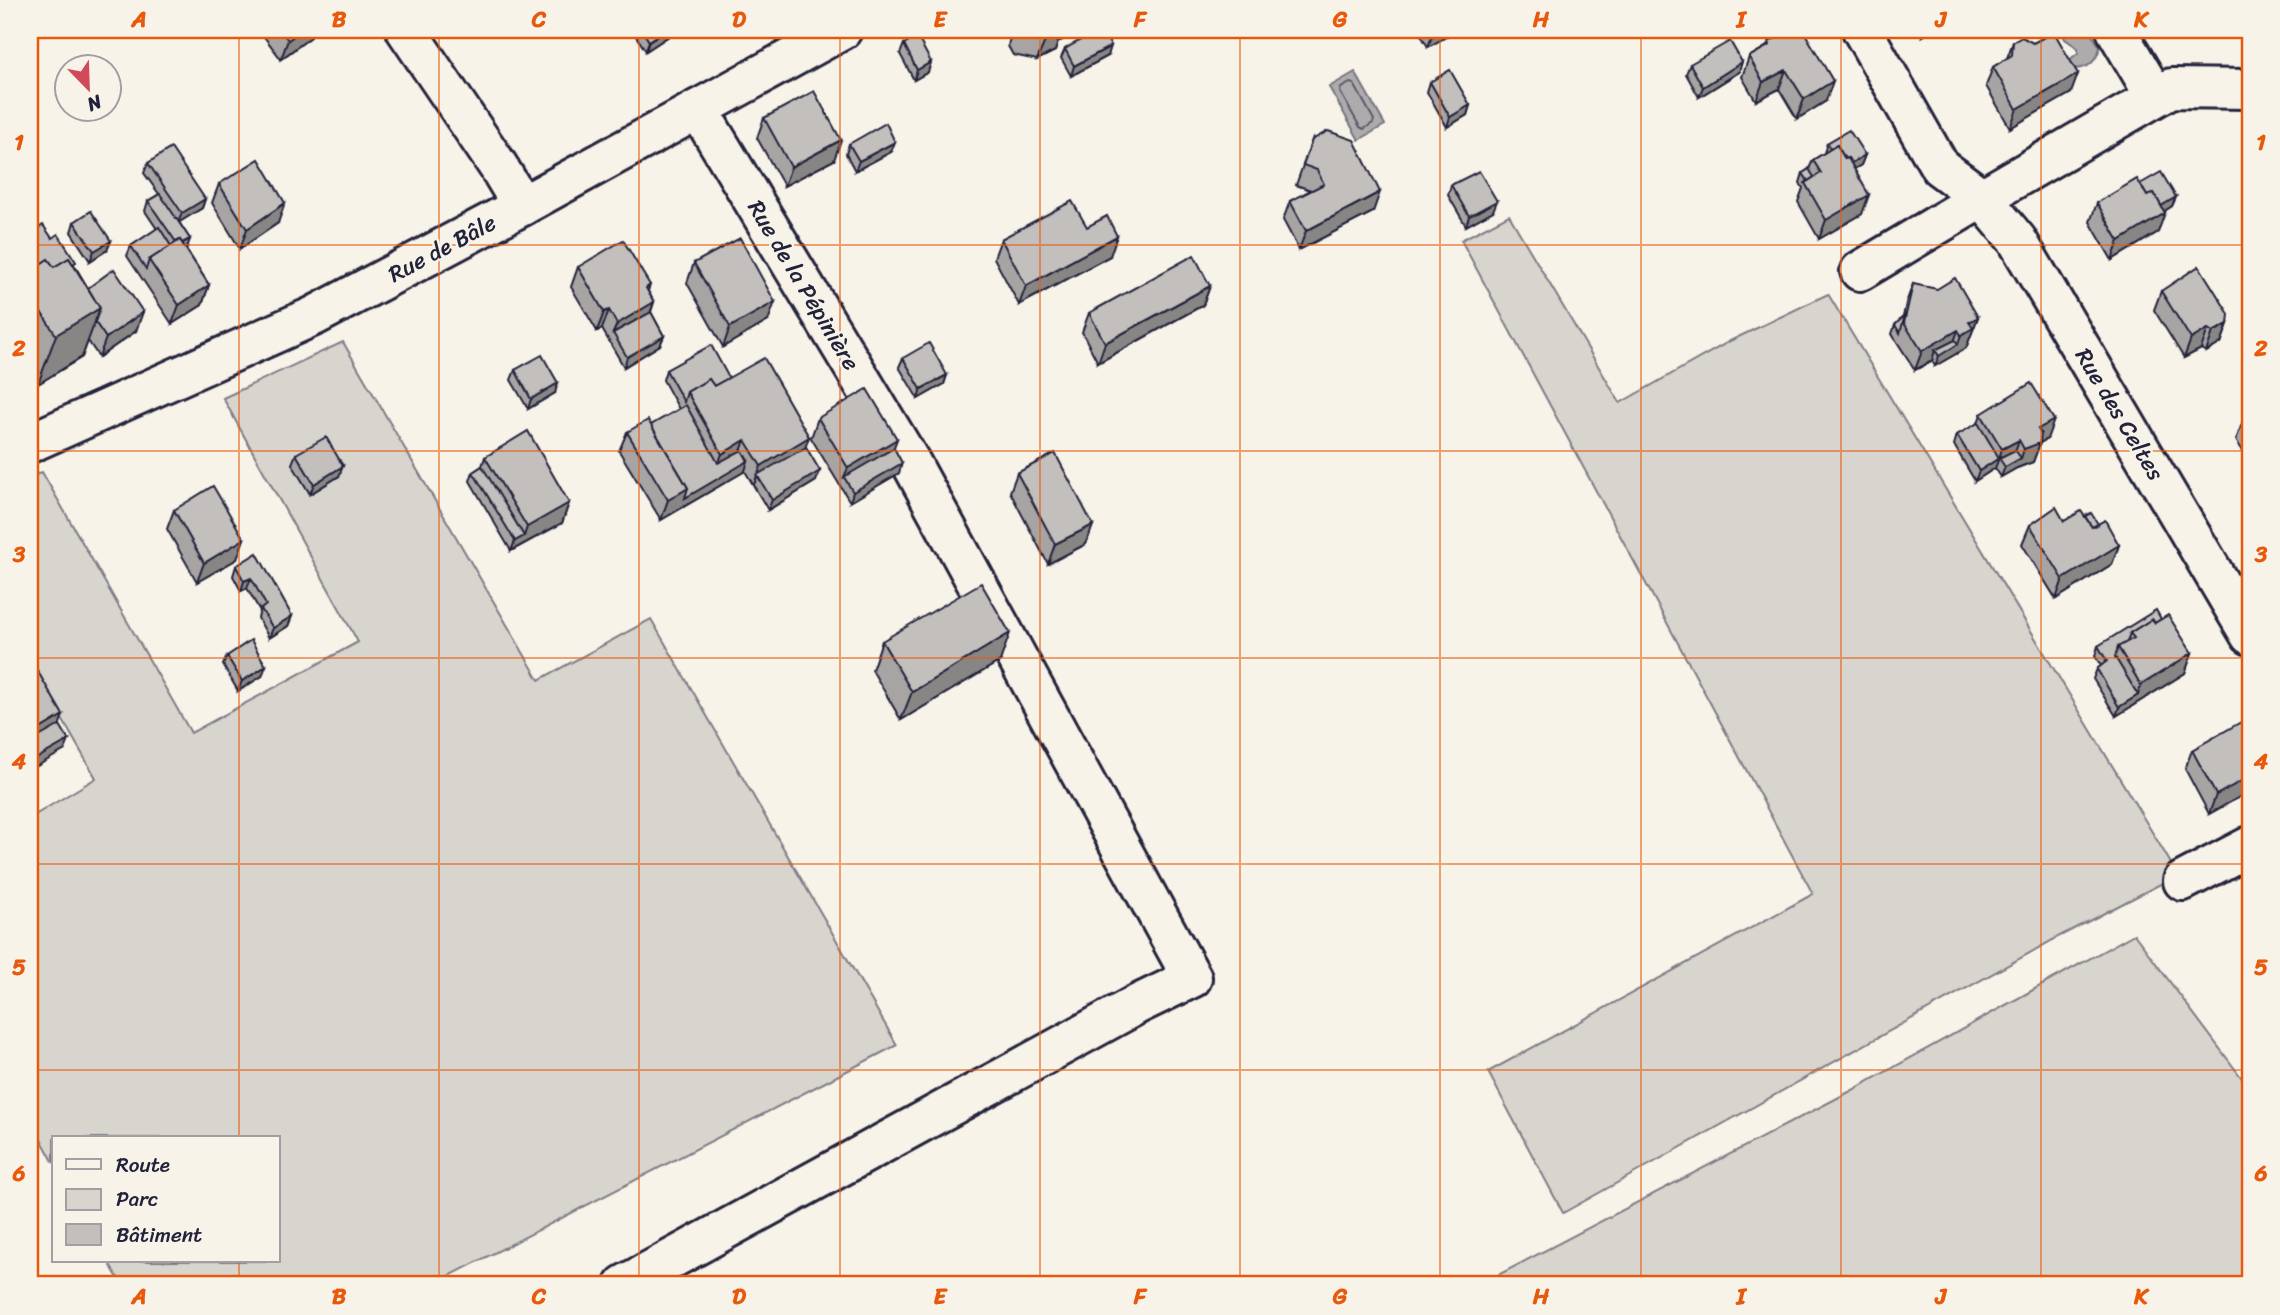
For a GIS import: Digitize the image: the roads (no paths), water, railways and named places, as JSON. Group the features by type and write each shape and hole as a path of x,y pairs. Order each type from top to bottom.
{"street":[{"path":"406,30 522,206"},
{"name":"Rue de Bâle","path":"30,443 314,316 522,206 842,30"},
{"name":"Rue des Celtes","path":"1862,30 1940,167 1982,198 2017,240 2250,635"},
{"path":"2116,30 2155,96"},
{"path":"1860,271 2171,88 2250,89"},
{"name":"Rue de la Pépinière","path":"624,1285 1136,1005 1192,978 910,461 698,108"},
{"path":"2183,881 2250,846"}],"water":[{"path":"2061,30 2089,30 2100,47 2089,65 2069,68 2068,61 2078,53 2078,48 2065,39"},
{"path":"1355,72 1385,125 1359,140 1329,87"}]}
